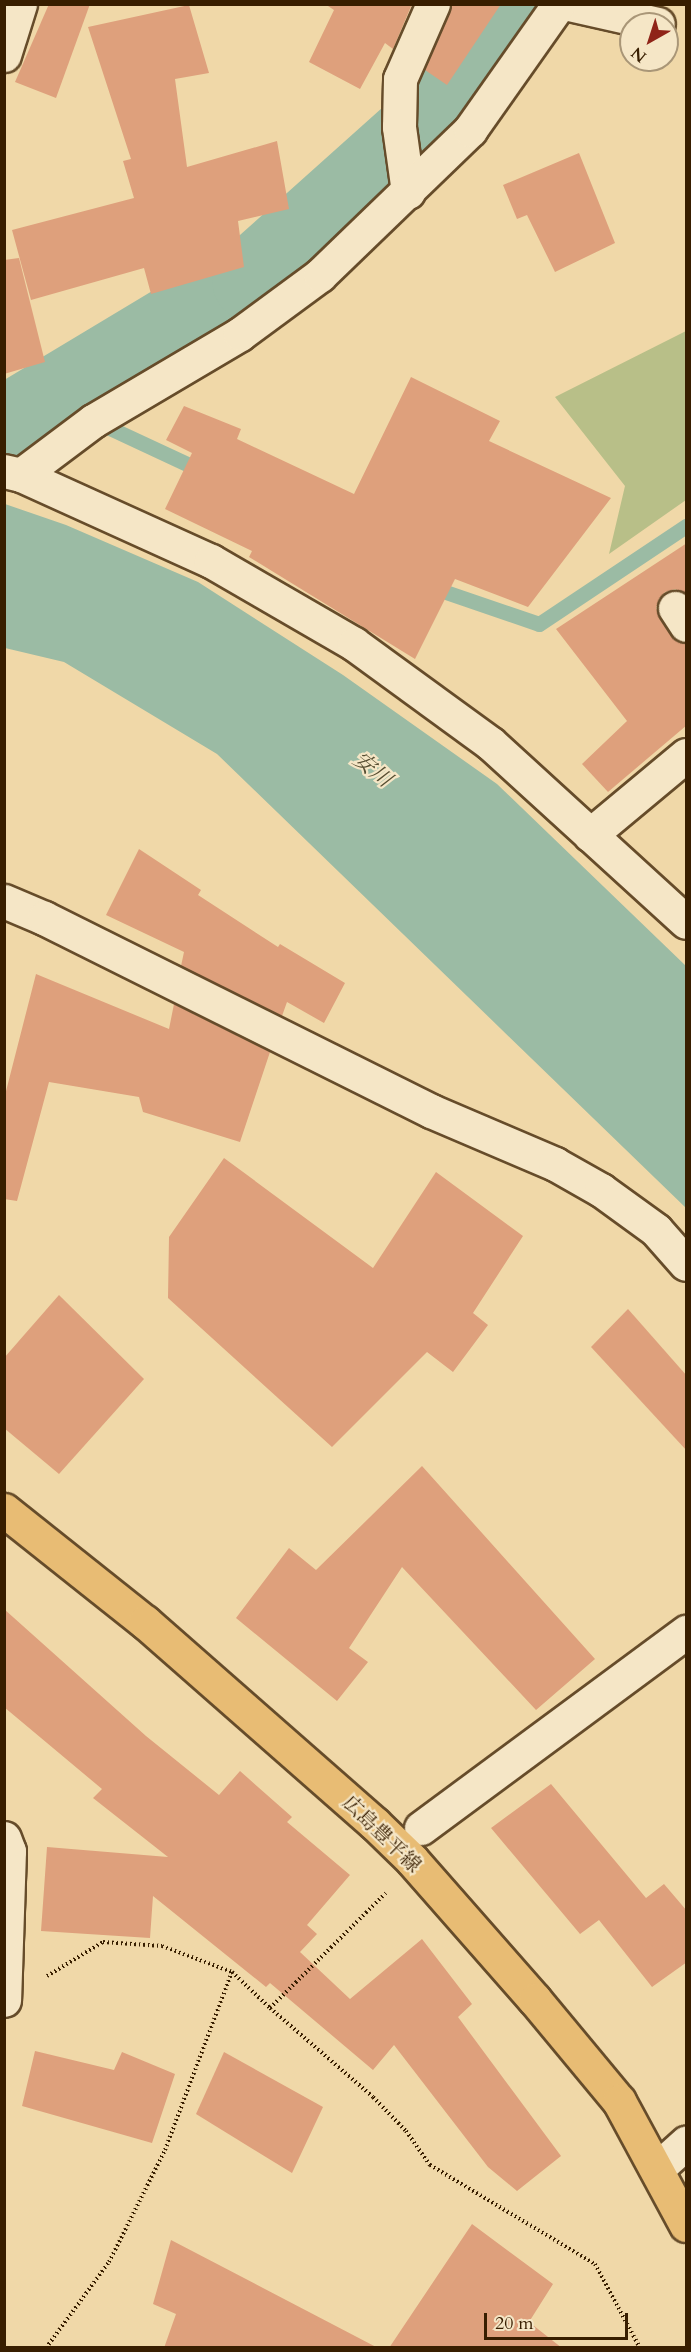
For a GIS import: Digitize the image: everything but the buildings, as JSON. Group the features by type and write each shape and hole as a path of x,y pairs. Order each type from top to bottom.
{"main road":[{"name":"広島豊平線","path":"4,1510 145,1622 365,1815 412,1860 536,2000 619,2101 658,2168 687,2225"}],"street":[{"path":"4,55 20,4"},
{"path":"406,180 399,127 400,79 433,4"},
{"path":"13,473 93,421 182,370 258,321 320,275 406,180 470,130 559,4"},
{"path":"569,4 619,15"},
{"path":"13,473 211,561 354,644 490,743 687,922"},
{"path":"590,835 687,755"},
{"path":"4,901 44,918 431,1111 555,1164 601,1190 656,1230 687,1264"},
{"path":"421,1828 687,1632"},
{"path":"4,2000 6,1848"},
{"path":"658,2168 687,2143"}],"path":[{"path":"270,2008 393,1886"},
{"path":"45,1977 103,1942 162,1946 232,1972 373,2097 406,2131 430,2165 595,2264 640,2348"},
{"path":"46,2348 109,2262 155,2170 232,1972"}],"green space":[{"path":"686,331 686,500 609,554 625,486 555,397"}],"water":[{"name":"安川","path":"5,504 66,525 198,582 343,675 497,784 686,966 686,1208 217,754 64,662 5,648"}],"waterway":[{"path":"4,430 255,279 454,101 517,4"},
{"path":"54,402 204,472"},
{"path":"431,587 539,624 686,526"}]}
